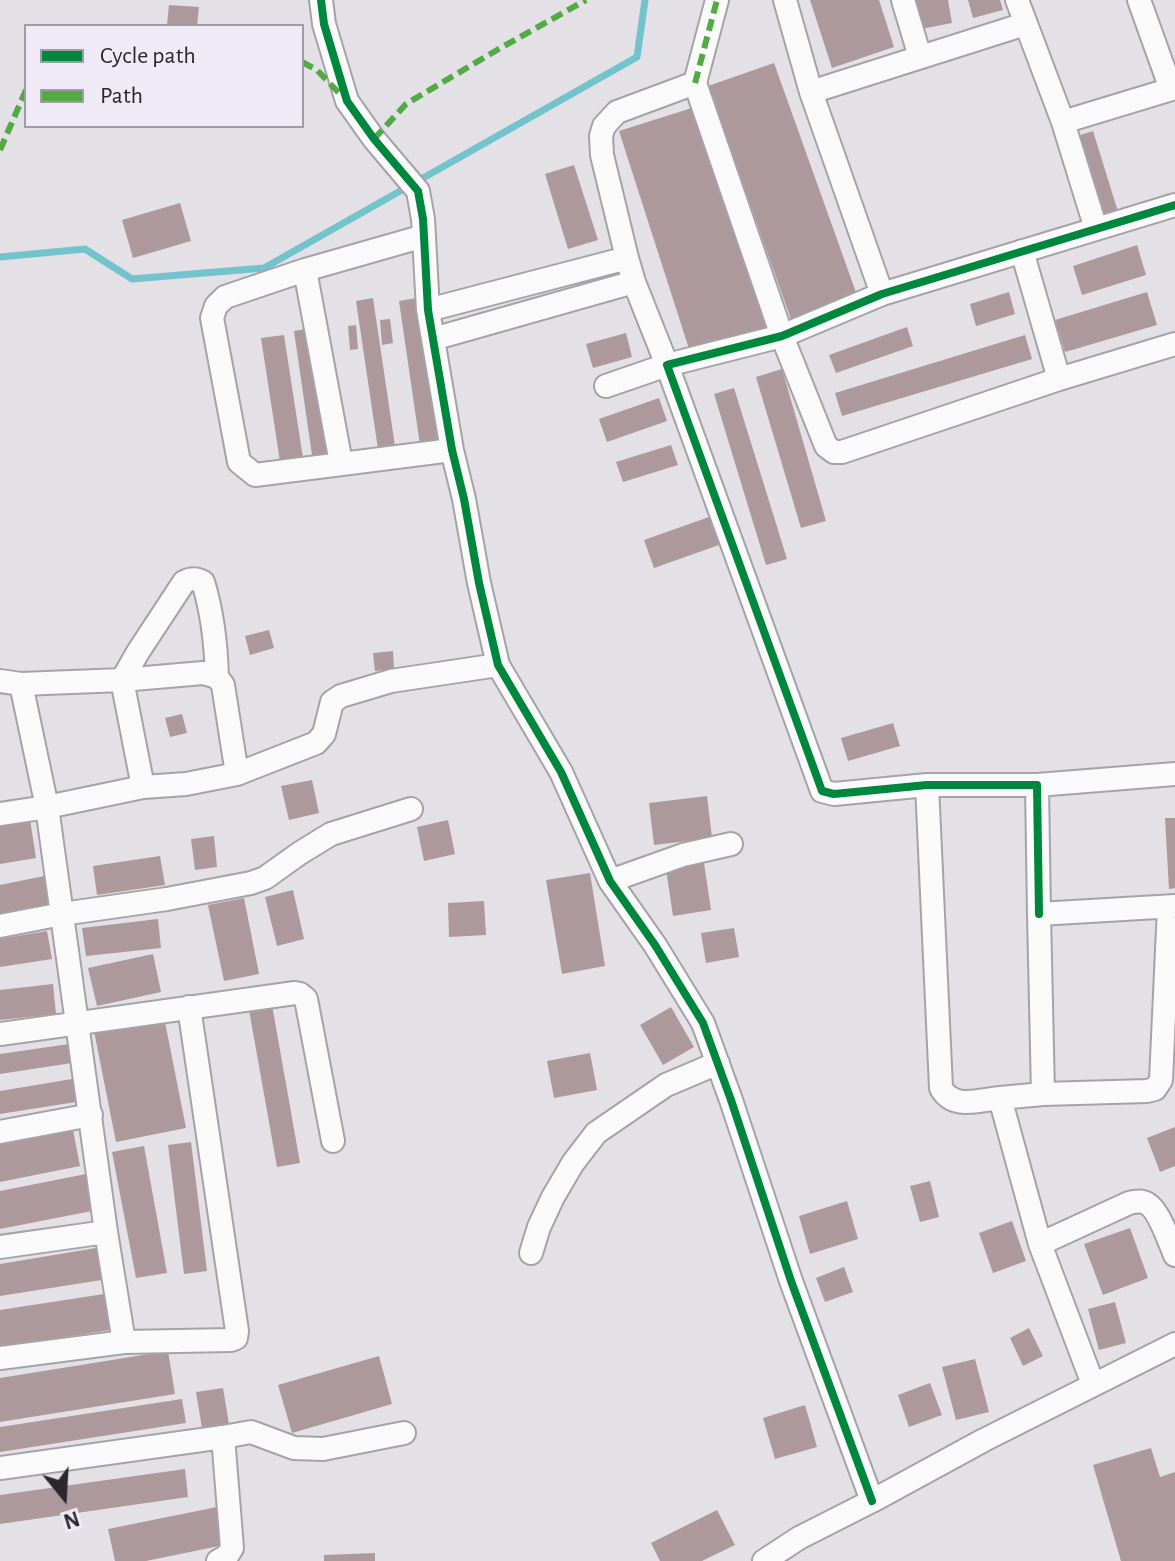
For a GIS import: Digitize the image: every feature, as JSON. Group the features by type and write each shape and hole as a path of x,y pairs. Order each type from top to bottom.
{"street":[{"path":"321,0 324,24 347,101 418,191 423,219 428,310 452,450 498,665 561,772 610,881 655,945 703,1023 791,1281 872,1501"},
{"path":"717,0 695,83 782,336 826,446 834,452 842,452 1059,379 1175,344"},
{"path":"785,0 811,92 882,294"},
{"path":"903,0 920,57"},
{"path":"1017,0 1063,122 1096,229"},
{"path":"1063,122 1173,89 1139,0"},
{"path":"811,92 1025,24"},
{"path":"695,83 617,112 604,126 602,155 634,282 822,791 834,794 927,785 1037,785 1175,774"},
{"path":"606,386 667,365 782,336 882,294 1175,205"},
{"path":"424,236 225,297 216,306 212,318 239,462 255,475 452,450"},
{"path":"1022,251 1059,379"},
{"path":"428,310 627,258"},
{"path":"305,270 341,463"},
{"path":"433,339 634,282"},
{"path":"143,787 122,680 184,582 190,579 203,582 205,589 215,634 217,677 223,685 237,774"},
{"path":"0,814 143,787 186,784 237,774 316,743 324,734 332,702 341,696 391,681 498,665"},
{"path":"124,1342 47,807 10,682 122,680 203,673 217,677"},
{"path":"927,785 941,1088 947,1098 957,1102 1155,1089 1161,1080 1172,907 1039,914"},
{"path":"1037,785 1043,1094"},
{"path":"0,926 167,899 265,878 331,834 411,809"},
{"path":"610,881 683,855 731,844"},
{"path":"0,1034 300,994 306,999 333,1141"},
{"path":"0,1358 124,1342 236,1338 189,1007"},
{"path":"531,1253 553,1197 596,1133 666,1085 718,1063"},
{"path":"1000,1098 1040,1244 1093,1384"},
{"path":"0,1132 91,1115"},
{"path":"1040,1244 1129,1203 1140,1201 1156,1211 1175,1255"},
{"path":"0,1247 106,1232"},
{"path":"764,1561 799,1538 984,1440 1175,1344"},
{"path":"0,1468 251,1432 294,1448 323,1449 404,1433"},
{"path":"218,1561 227,1556 232,1548 223,1437"}],"building":[{"path":"810,0 879,0 894,47 832,68"},
{"path":"916,0 948,0 952,23 921,29"},
{"path":"968,0 1000,0 1003,10 973,18"},
{"path":"169,5 199,7 197,24 167,24"},
{"path":"774,63 858,298 792,322 708,86"},
{"path":"698,106 770,326 690,352 619,131"},
{"path":"1093,131 1120,218 1107,222 1080,135"},
{"path":"574,165 598,240 568,249 545,174"},
{"path":"180,203 191,241 133,258 122,220"},
{"path":"1137,245 1146,275 1082,295 1073,266"},
{"path":"1009,292 1015,314 976,326 970,304"},
{"path":"1147,292 1157,325 1065,352 1055,320"},
{"path":"373,298 396,453 379,456 356,301"},
{"path":"417,298 438,443 420,445 399,301"},
{"path":"390,319 393,343 382,345 380,320"},
{"path":"356,325 358,349 350,350 348,326"},
{"path":"907,327 913,346 836,373 829,355"},
{"path":"313,328 332,459 313,462 294,331"},
{"path":"626,333 632,357 593,368 586,344"},
{"path":"284,335 304,465 281,468 261,338"},
{"path":"1025,335 1032,359 842,416 835,393"},
{"path":"782,369 826,521 801,528 756,377"},
{"path":"734,388 787,559 766,565 714,394"},
{"path":"659,398 667,421 607,442 599,419"},
{"path":"671,445 678,465 623,482 616,462"},
{"path":"709,517 719,545 654,568 644,540"},
{"path":"269,630 274,648 250,655 245,636"},
{"path":"393,651 394,669 375,671 373,653"},
{"path":"182,714 187,733 170,737 165,718"},
{"path":"893,723 900,746 848,761 841,738"},
{"path":"312,780 319,813 289,820 281,786"},
{"path":"707,796 712,838 654,845 649,803"},
{"path":"1165,818 1175,818 1175,888 1169,889"},
{"path":"30,819 36,858 0,864 0,824"},
{"path":"448,820 455,854 424,861 417,827"},
{"path":"214,836 217,867 195,870 191,839"},
{"path":"160,856 165,885 97,895 93,866"},
{"path":"704,863 711,910 673,916 666,869"},
{"path":"590,873 605,966 562,974 546,880"},
{"path":"49,875 55,903 0,914 0,885"},
{"path":"293,890 304,939 277,946 265,897"},
{"path":"244,898 259,974 224,981 208,905"},
{"path":"484,901 486,935 449,937 448,903"},
{"path":"158,919 161,948 86,956 82,928"},
{"path":"734,928 739,957 706,963 701,933"},
{"path":"47,931 52,959 0,967 0,939"},
{"path":"153,954 161,992 97,1006 88,968"},
{"path":"53,984 56,1014 0,1020 0,990"},
{"path":"272,1005 300,1163 277,1167 249,1010"},
{"path":"671,1007 694,1047 663,1065 640,1025"},
{"path":"164,1017 186,1128 116,1142 94,1031"},
{"path":"69,1044 72,1063 0,1074 0,1054"},
{"path":"590,1053 597,1090 554,1098 547,1061"},
{"path":"72,1079 76,1102 0,1114 0,1091"},
{"path":"1175,1127 1175,1166 1160,1172 1147,1138"},
{"path":"73,1130 80,1166 0,1182 0,1144"},
{"path":"191,1142 207,1271 184,1274 168,1145"},
{"path":"144,1146 167,1273 136,1278 112,1152"},
{"path":"96,1172 102,1209 0,1229 0,1191"},
{"path":"930,1181 939,1217 920,1222 910,1186"},
{"path":"847,1201 858,1239 810,1254 799,1216"},
{"path":"1012,1221 1026,1261 993,1273 979,1233"},
{"path":"1130,1228 1148,1278 1103,1295 1084,1244"},
{"path":"102,1247 108,1279 0,1296 0,1264"},
{"path":"844,1267 853,1292 825,1302 816,1278"},
{"path":"104,1294 110,1330 0,1347 0,1310"},
{"path":"1115,1302 1126,1343 1099,1350 1088,1309"},
{"path":"1029,1328 1043,1356 1023,1366 1010,1338"},
{"path":"168,1351 175,1394 0,1422 0,1378"},
{"path":"379,1356 392,1404 292,1433 278,1385"},
{"path":"975,1359 989,1412 956,1420 942,1367"},
{"path":"930,1383 942,1415 909,1427 898,1395"},
{"path":"223,1388 230,1430 203,1434 196,1392"},
{"path":"182,1399 186,1423 0,1452 0,1427"},
{"path":"805,1405 817,1447 775,1459 763,1418"},
{"path":"1151,1448 1160,1477 1175,1472 1175,1561 1121,1561 1093,1465"},
{"path":"185,1469 188,1497 0,1524 0,1495"},
{"path":"217,1507 224,1545 146,1561 115,1561 108,1529"},
{"path":"717,1510 735,1545 702,1561 660,1561 651,1543"},
{"path":"375,1553 375,1561 324,1561 324,1555"}],"waterway":[{"path":"0,257 85,249 132,279 264,268 637,57 645,0"}],"marked path":[{"path":"374,139 406,104 586,0"},
{"path":"695,83 717,0"},
{"path":"304,63 317,70 341,95"},
{"path":"0,150 24,95"}],"cycle path":[{"path":"321,0 324,24 347,101 418,191 423,219 428,310 452,450 498,665 561,772 610,881 655,945 703,1023 791,1281 872,1501"},
{"path":"1039,914 1037,785 927,785 834,794 822,791 667,365 782,336 882,294 1175,205"}]}
